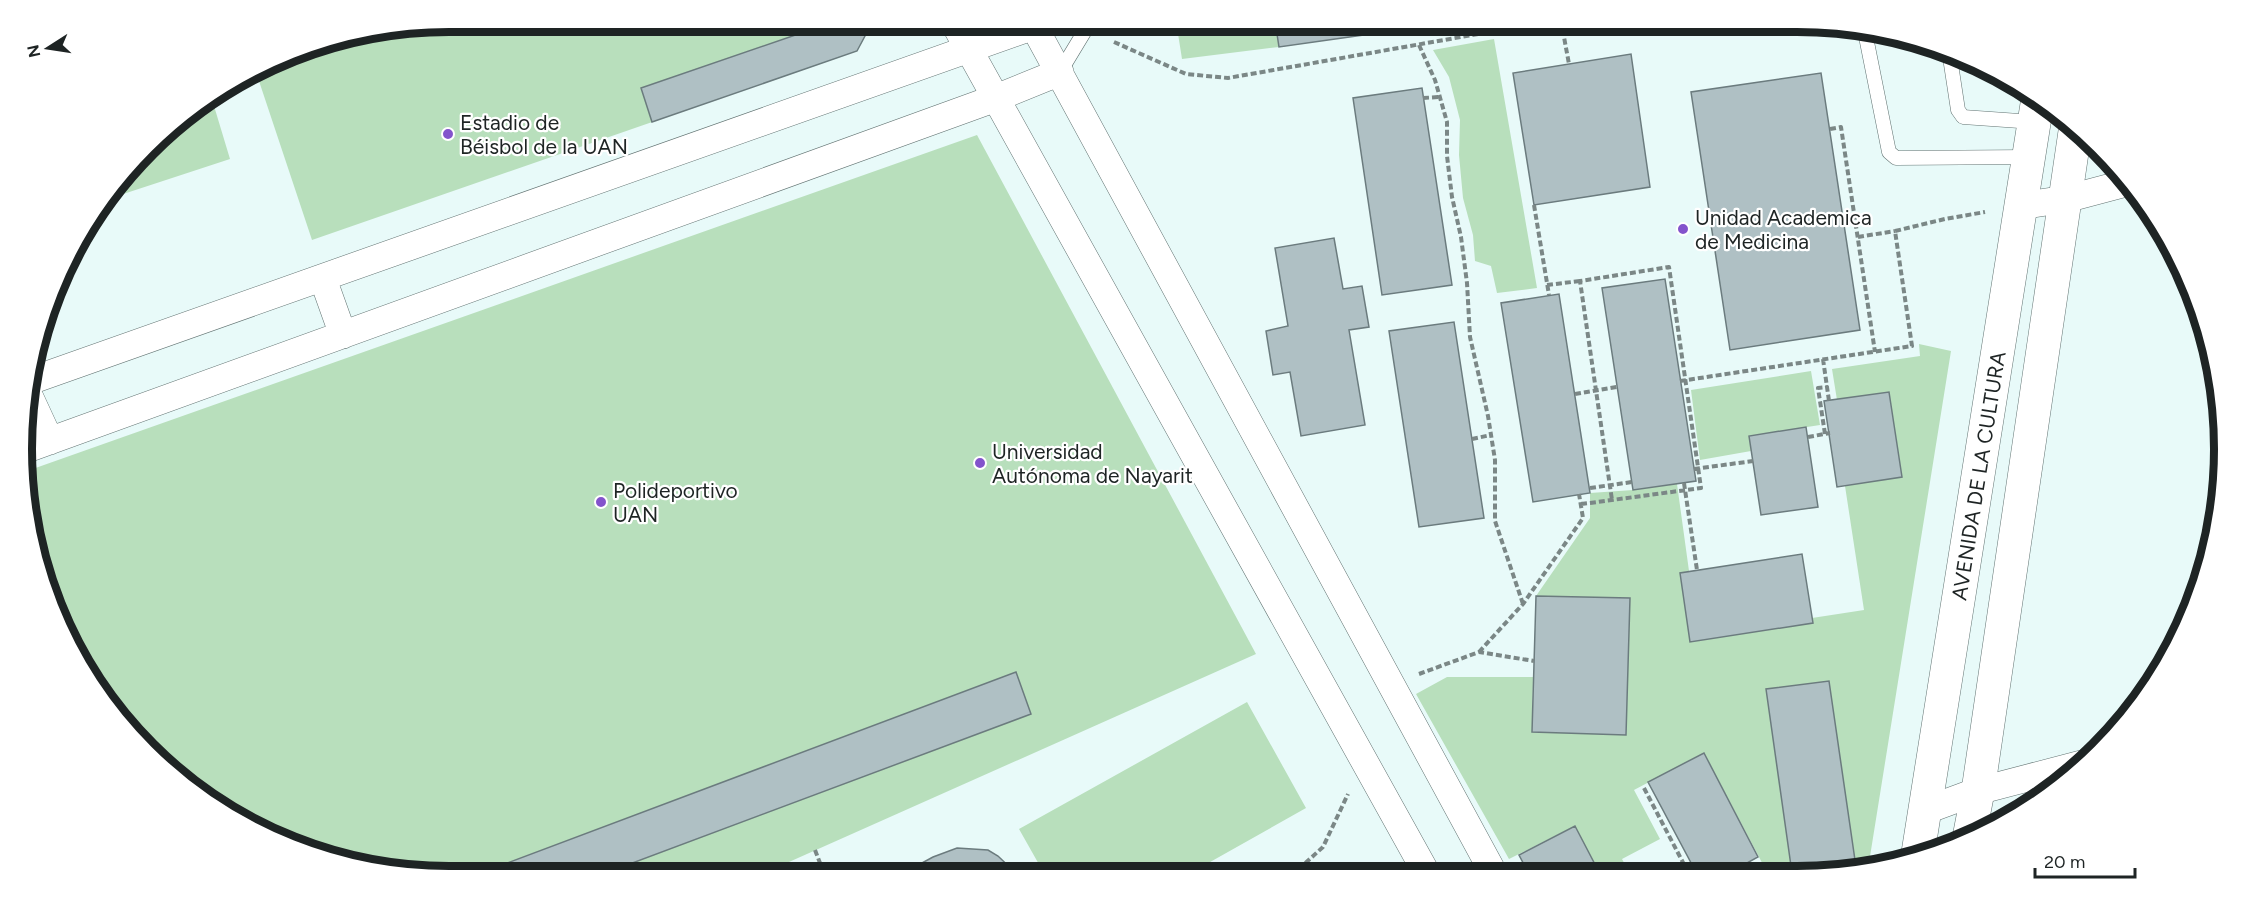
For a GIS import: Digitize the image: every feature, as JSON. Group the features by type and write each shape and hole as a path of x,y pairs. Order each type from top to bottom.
{"main road":[{"name":"AVENIDA DE LA CULTURA","path":"1919,847 2036,110"},
{"path":"1971,828 2074,138"}],"street":[{"path":"959,32 1423,866"},
{"path":"38,378 323,279 1009,32"},
{"path":"1037,32 1490,866"},
{"path":"32,419 38,445 996,98 1060,72"},
{"path":"2020,206 2066,199 2119,185"},
{"path":"323,279 343,335"},
{"path":"1924,811 1978,791 2064,768"}],"lane":[{"path":"1060,72 1084,32"},
{"path":"1866,38 1888,152 1892,156 1896,158 2028,158"},
{"path":"1951,61 1958,110 1963,117 2036,110"}],"path":[{"path":"1093,32 1186,74 1228,78 1491,32"},
{"path":"1563,32 1569,64"},
{"path":"1419,45 1435,80 1447,122 1449,177 1467,283 1470,337 1495,460 1494,521 1523,604"},
{"path":"1423,98 1439,97"},
{"path":"1830,129 1841,127 1875,352"},
{"path":"1534,205 1549,295"},
{"path":"1858,237 2020,206"},
{"path":"1683,380 1912,346 1895,231"},
{"path":"1547,285 1669,267 1683,380 1696,469 1701,488 1581,504"},
{"path":"1580,281 1612,500"},
{"path":"1823,359 1829,401"},
{"path":"1575,394 1617,387"},
{"path":"1808,437 1827,434 1818,388 1827,387"},
{"path":"1472,439 1491,435"},
{"path":"1696,469 1753,461"},
{"path":"1590,488 1632,482"},
{"path":"1684,483 1697,570"},
{"path":"1392,684 1479,652 1523,604 1583,518 1579,494"},
{"path":"1479,652 1534,661"},
{"path":"1302,866 1323,847 1344,800 1369,768"},
{"path":"1644,788 1685,866"},
{"path":"815,850 821,866"}],"green space":[{"name":"Estadio de Béisbol de la UAN","path":"422,32 867,32 857,51 312,240 258,78 289,63 341,46"},
{"path":"1178,32 1277,32 1279,47 1182,59"},
{"path":"1494,39 1537,288 1497,293 1491,266 1475,261 1473,235 1463,198 1459,155 1460,120 1449,77 1433,50"},
{"path":"214,104 230,159 117,196 154,154 174,135"},
{"name":"Polideportivo UAN","path":"977,135 1256,654 780,866 422,866 395,863 315,844 289,835 240,811 174,763 135,724 87,658 63,609 40,530 32,469"},
{"path":"1919,344 1951,351 1870,859 1823,866 1764,866 1704,753 1634,790 1660,839 1622,859 1626,866 1596,866 1575,826 1509,859 1416,694 1447,677 1533,677 1532,732 1626,735 1630,599 1536,596 1590,518 1590,493 1677,484 1689,571 1680,573 1690,642 1812,623 1812,618 1864,610 1845,486 1902,476 1889,392 1837,400 1832,369 1920,356"},
{"path":"1811,371 1820,425 1750,436 1751,451 1700,460 1691,390"},
{"path":"1247,702 1306,808 1203,866 1040,866 1019,829"}],"building":[{"path":"804,32 867,32 857,51 652,122 641,88"},
{"path":"1277,32 1385,32 1279,47"},
{"path":"1631,54 1650,187 1534,205 1513,73"},
{"path":"1821,73 1860,330 1730,350 1691,92"},
{"path":"1422,88 1452,285 1382,295 1353,98"},
{"path":"1334,238 1343,289 1362,286 1369,327 1349,330 1365,425 1301,436 1290,372 1273,375 1266,331 1288,326 1275,248"},
{"path":"1665,279 1696,481 1633,490 1602,288"},
{"path":"1559,294 1590,493 1533,502 1501,303"},
{"path":"1454,322 1484,518 1419,527 1389,331"},
{"path":"1889,392 1902,477 1837,487 1824,401"},
{"path":"1806,427 1818,507 1761,515 1749,436"},
{"path":"1802,554 1813,623 1690,642 1680,573"},
{"path":"1536,596 1630,598 1626,735 1532,732"},
{"path":"1016,672 1031,714 624,866 499,866"},
{"path":"1829,681 1855,862 1823,866 1791,866 1766,689"},
{"path":"1704,753 1758,857 1742,866 1693,866 1648,782"},
{"path":"1575,826 1596,866 1525,866 1519,855"},
{"path":"957,848 988,850 1009,866 916,866"}],"place":[{"name":"Estadio de Béisbol de la UAN","path":"448,134"},
{"name":"Unidad Academica de Medicina","path":"1683,229"},
{"name":"Universidad Autónoma de Nayarit","path":"980,463"},
{"name":"Polideportivo UAN","path":"601,502"}]}
